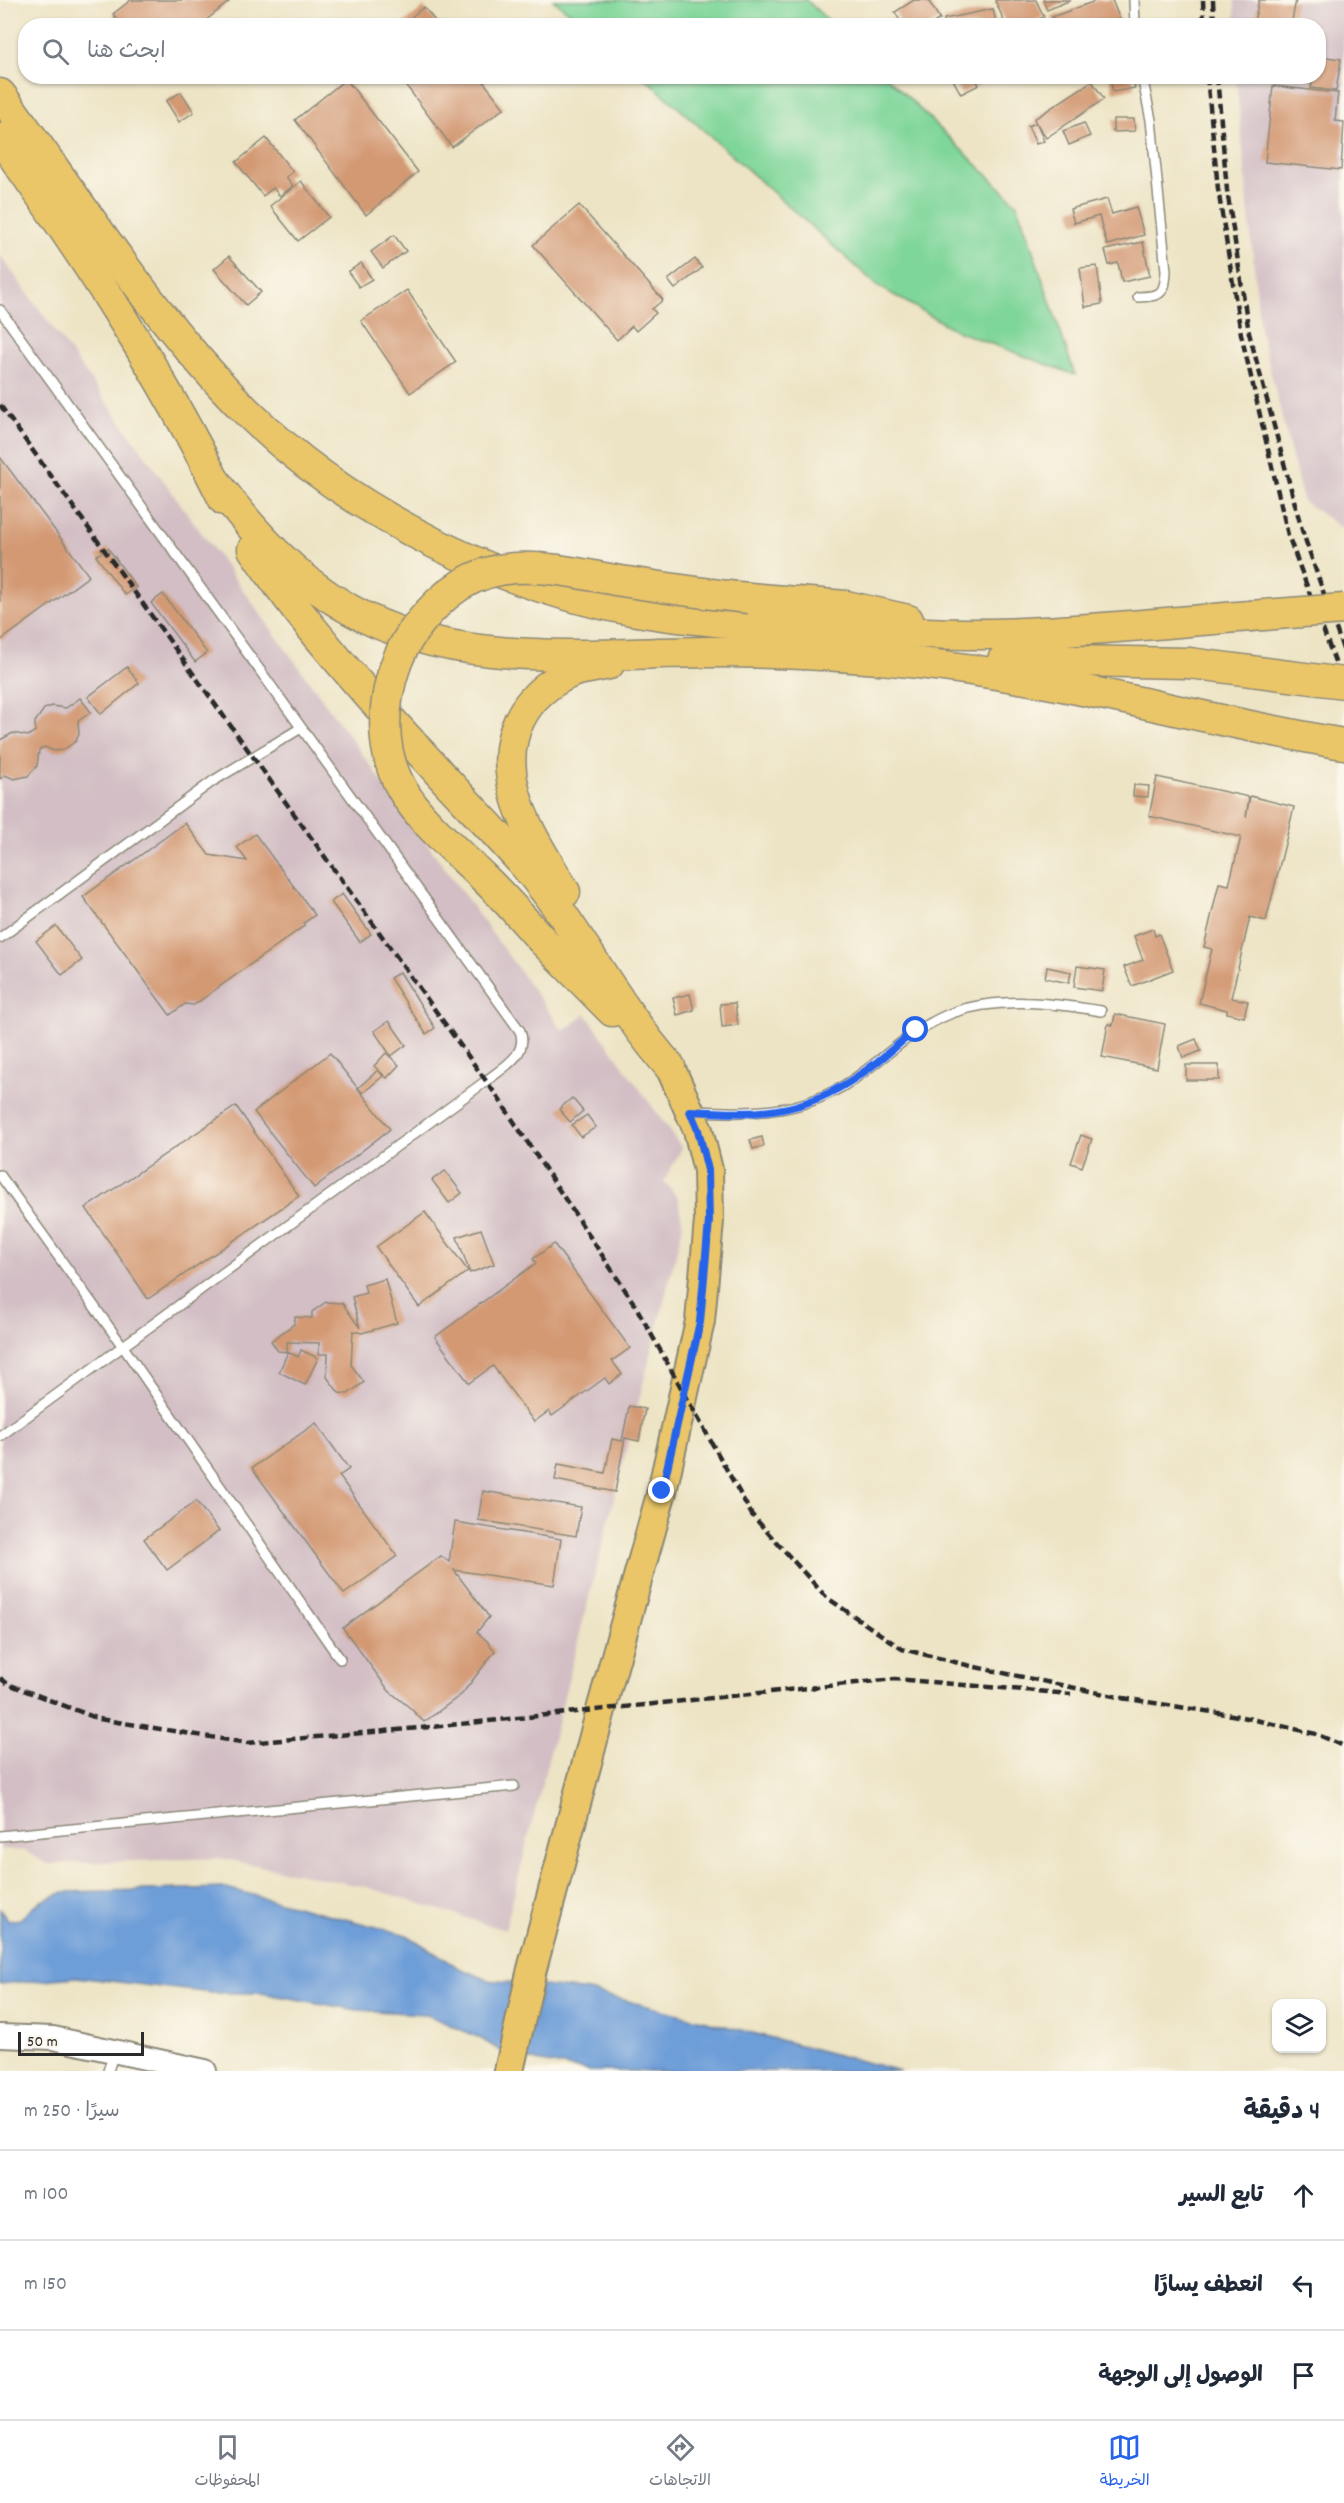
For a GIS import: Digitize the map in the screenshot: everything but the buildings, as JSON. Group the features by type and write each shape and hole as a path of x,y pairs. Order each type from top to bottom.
{"highway":[{"path":"0,94 152,303 212,376 250,415 327,478 375,510 424,539 466,558 568,594 649,613 768,626 960,635 1025,633 1344,609"},
{"path":"0,138 60,221 124,318 215,481 238,527 312,631 361,689 527,868 596,962 642,1035 670,1067"},
{"path":"215,481 246,524 312,585 349,609 382,625 424,638 469,648 520,653 787,652 859,656 1189,663 1344,683"},
{"path":"642,1035 624,1023 486,879 435,832 413,808 393,772 384,722 390,686 400,655 413,632 442,597 460,584 487,572 515,568 547,569 693,593 846,606 880,612 960,635"},
{"path":"670,1067 563,889 526,821 515,794 510,767 514,733 526,706 546,686 574,671 615,663 707,652"},
{"path":"859,656 990,671 1300,737 1344,744"}],"main road":[{"path":"511,2064 532,1969 662,1491 700,1322 710,1191 705,1152 670,1067"}],"street":[{"path":"0,2037 53,2038 111,2060 206,2071"}],"lane":[{"path":"1134,0 1135,18"},
{"path":"1138,297 1157,296 1162,291 1166,271 1151,120 1144,84"},
{"path":"0,310 520,1031 523,1039 522,1046 513,1059 486,1081 0,1436"},
{"path":"0,938 213,781 301,728"},
{"path":"690,1111 758,1113 787,1110 812,1101 859,1076 916,1030 954,1012 1014,1003 1063,1005 1101,1011"},
{"path":"0,1175 340,1659"},
{"path":"0,1836 514,1786"}],"shaded area":[{"path":"1235,0 1344,0 1344,530 1303,501 1260,330 1237,84 1326,84 1326,18 1235,18"},
{"path":"0,255 563,1031 586,1014 682,1148 664,1181 678,1198 683,1226 505,1930 366,1887 219,1858 47,1864 25,1851 3,1849 0,1851"}],"green space":[{"path":"553,0 806,0 825,18 577,18"},
{"path":"652,84 894,84 1017,204 1075,375 957,331 878,286"}],"water":[{"path":"226,1888 407,1935 459,1968 488,1980 589,1991 900,2071 591,2071 525,2059 499,2050 480,2038 425,2014 357,2010 261,1993 212,1993 76,1977 0,1984 0,1908 8,1921 20,1919 39,1902 64,1892"}],"railway":[{"path":"1203,0 1204,18"},
{"path":"1213,0 1214,18"},
{"path":"1208,84 1218,189 1241,334 1288,535 1344,686"},
{"path":"1218,84 1227,190 1249,333 1302,530 1344,652"},
{"path":"0,405 499,1099 635,1305 752,1515 826,1597 902,1649 975,1667 1128,1699"},
{"path":"0,1678 8,1684 99,1719 247,1743 431,1727 895,1679 1071,1694"},
{"path":"1122,1698 1238,1716 1316,1734 1344,1746"}],"route":[{"path":"662,1491 700,1322 709,1221 710,1191 705,1152 690,1111 758,1113 787,1110 836,1090 859,1076 916,1030"}]}
